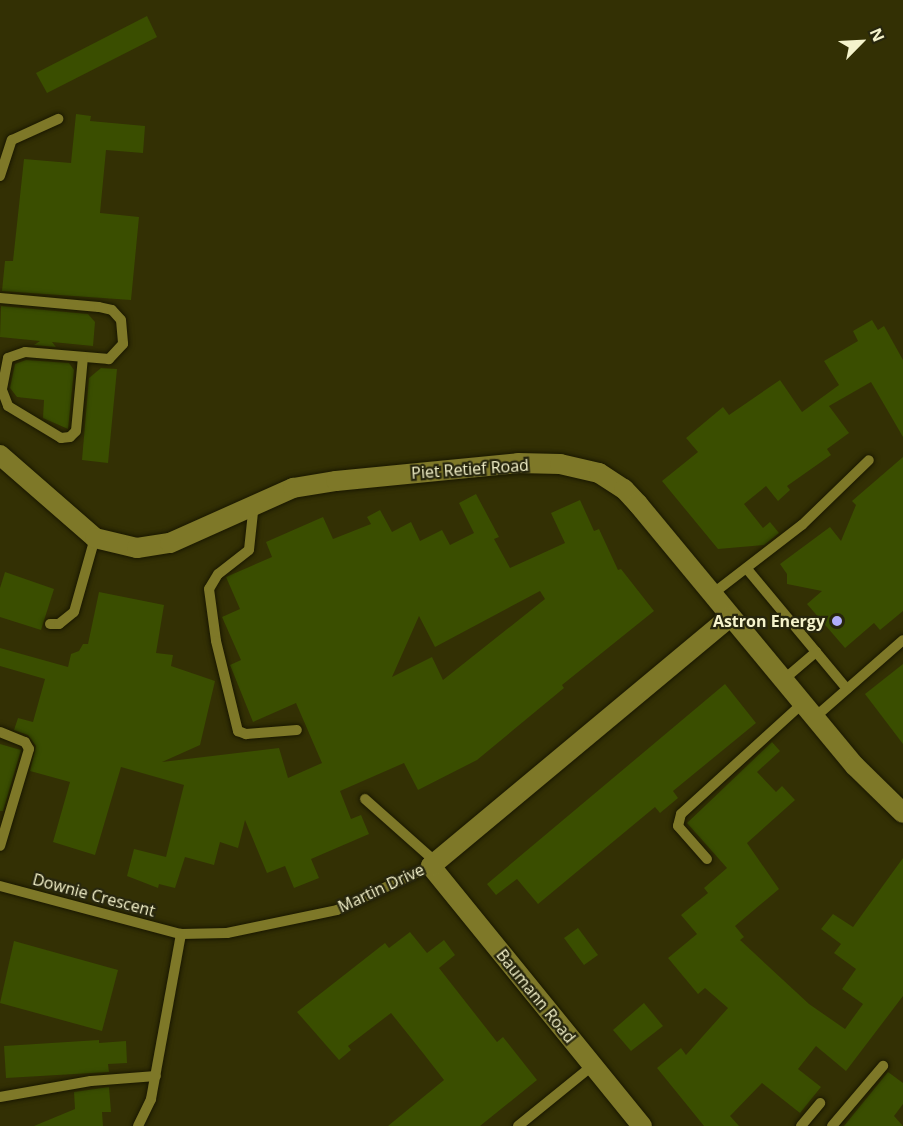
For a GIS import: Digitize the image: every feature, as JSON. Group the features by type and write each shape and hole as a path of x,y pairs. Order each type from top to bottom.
{"street":[{"name":"Piet Retief Road","path":"0,455 95,538 126,548 157,546 190,536 254,503 293,488 456,467 518,463 580,468 599,473 624,489 782,681 877,791 903,813"},
{"name":"Martin Drive","path":"433,864 729,618"},
{"name":"Baumann Road","path":"433,864 642,1126"}],"lane":[{"path":"0,176 6,148 12,140 58,119"},
{"path":"0,298 99,307 117,313 123,334 120,351 109,359 83,357 16,352 8,358 1,390 8,406 61,438 70,437 76,431 83,357"},
{"path":"711,595 802,525 869,460"},
{"path":"254,503 249,550 218,574 209,589 216,641 238,731 246,734 297,730"},
{"path":"50,624 59,624 74,612 95,538"},
{"path":"747,569 847,689"},
{"path":"707,859 678,826 681,814 808,711 847,689 903,640"},
{"path":"782,681 816,652"},
{"path":"0,732 25,742 29,749 0,846"},
{"path":"365,799 433,864"},
{"name":"Martin Drive","path":"181,934 227,933 309,918 366,898 433,864"},
{"name":"Downie Crescent","path":"0,886 181,934"},
{"path":"138,1126 151,1099 181,934"},
{"path":"832,1126 883,1065"},
{"path":"518,1126 592,1066"},
{"path":"0,1097 91,1081 156,1076"},
{"path":"801,1126 820,1103"}],"building":[{"path":"147,16 157,37 47,93 36,73"},
{"path":"76,114 91,116 90,121 145,126 143,153 106,150 100,213 139,217 131,300 2,291 5,261 13,261 24,159 71,163"},
{"path":"1,306 88,314 95,322 93,346 52,342 56,347 34,345 40,341 0,337"},
{"path":"872,320 878,330 884,326 903,360 903,437 871,382 829,406 849,433 827,449 831,455 787,486 790,490 778,501 766,486 744,504 763,528 770,522 779,533 764,545 718,549 662,481 698,452 686,438 723,407 729,415 780,380 802,412 839,385 824,361 858,341 853,331"},
{"path":"26,360 69,363 74,370 68,429 43,418 44,400 17,397 10,388 15,364"},
{"path":"101,368 117,369 108,463 82,460 89,378"},
{"path":"903,457 903,611 880,630 874,623 845,648 807,604 822,591 787,584 787,574 780,564 830,527 841,541 856,505 852,501"},
{"path":"476,494 499,537 494,539 510,568 565,543 551,513 580,500 594,531 599,529 618,570 621,569 654,611 562,685 564,688 477,760 418,790 404,763 340,791 351,819 361,815 369,834 311,859 319,878 294,888 285,866 267,873 245,820 238,848 220,842 214,865 185,857 175,888 159,884 158,888 127,876 134,849 166,857 184,785 121,767 95,855 53,842 70,782 30,771 36,746 28,735 14,730 18,718 33,722 45,679 0,666 0,648 68,667 71,654 79,651 83,644 88,644 99,592 164,605 156,653 173,655 171,666 215,681 200,745 162,762 279,748 288,778 322,763 296,703 253,722 230,665 241,660 222,617 240,609 226,577 272,557 266,542 323,517 333,539 371,524 367,517 380,510 392,532 411,522 420,541 442,530 450,545 474,533 459,503","holes":["540,591 545,599 443,680 432,657 392,677 419,616 435,647"]},
{"path":"5,572 54,589 41,630 0,617 0,588"},
{"path":"903,664 903,744 865,694"},
{"path":"725,684 756,723 673,791 678,798 660,813 655,807 538,904 517,879 496,895 487,884"},
{"path":"772,742 780,751 757,772 776,792 782,786 795,800 747,843 779,889 735,926 744,937 740,940 809,1004 845,1029 863,1004 842,989 856,969 834,953 841,944 821,929 833,914 853,927 903,858 903,996 846,1071 816,1046 798,1069 821,1087 800,1113 762,1083 730,1116 739,1126 704,1126 657,1068 681,1048 686,1055 728,1008 705,988 698,994 668,958 697,934 681,915 708,893 704,888 727,868 687,823"},
{"path":"0,744 21,750 3,811 0,811"},
{"path":"578,928 598,955 584,965 564,938"},
{"path":"410,932 427,953 444,940 455,955 439,968 497,1042 503,1037 537,1080 480,1126 388,1126 444,1080 391,1013 348,1046 351,1050 339,1060 297,1012 385,943 389,948"},
{"path":"14,941 118,970 102,1031 0,1003"},
{"path":"644,1003 663,1026 631,1051 613,1030"},
{"path":"99,1040 99,1043 126,1041 127,1063 108,1064 109,1072 6,1078 4,1046"},
{"path":"888,1072 903,1083 903,1104 894,1116 903,1126 844,1126"},
{"path":"109,1087 111,1112 102,1112 103,1126 34,1126 75,1109 74,1092"}],"place":[{"name":"Astron Energy","path":"837,621"}]}
